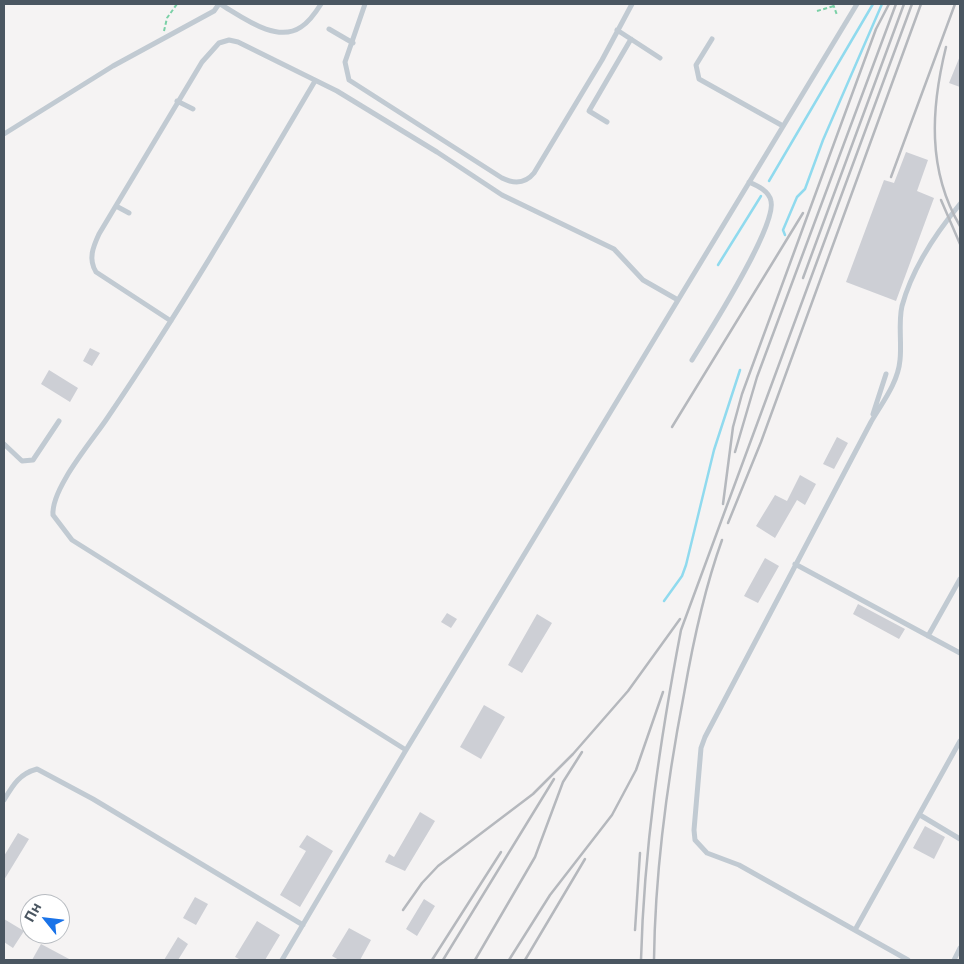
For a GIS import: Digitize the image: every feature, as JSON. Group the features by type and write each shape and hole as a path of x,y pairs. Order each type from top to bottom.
{"lane":[{"path":"4,134 113,66 214,11 219,4 257,25 287,32 302,27 321,4"},
{"path":"365,4 354,43 345,65 347,76 352,83 502,178 517,182 526,180 534,173 602,60 632,4"},
{"path":"282,960 406,750 857,4"},
{"path":"329,29 354,43"},
{"path":"617,30 660,58"},
{"path":"607,122 589,111 631,39"},
{"path":"712,39 696,64 699,79 783,126"},
{"path":"171,321 102,277 93,268 91,257 95,243 177,101 208,54 219,43 229,40 243,44 336,91 398,128 502,196 614,249 643,280 678,300"},
{"path":"315,81 171,321 68,476 52,506 56,520 72,540 406,750"},
{"path":"177,101 193,109"},
{"path":"692,360 740,279 770,218 772,206 770,198 762,188 749,182"},
{"path":"908,960 739,865 707,853 695,840 694,830 701,748 705,737 897,374 900,361 901,309 905,298 932,240 960,204"},
{"path":"116,206 129,213"},
{"path":"871,422 886,374"},
{"path":"4,444 22,461 33,460 60,421"},
{"path":"795,564 960,653"},
{"path":"928,636 959,582"},
{"path":"855,930 960,741"},
{"path":"4,800 16,780 26,772 37,769 94,799 303,925"},
{"path":"920,814 960,839"},
{"path":"954,960 960,948"}],"path":[{"path":"162,38 167,18 177,4"},
{"path":"817,11 834,5 836,14"}],"building":[{"path":"960,56 960,87 949,83"},
{"path":"906,152 928,160 917,191 934,198 896,301 846,282 884,180 894,183"},
{"path":"90,348 100,353 92,366 83,361"},
{"path":"49,370 78,388 70,402 41,384"},
{"path":"837,437 848,443 834,469 823,464"},
{"path":"800,475 816,484 805,505 797,500 775,538 756,526 775,495 787,501"},
{"path":"765,558 779,566 758,603 744,596"},
{"path":"858,604 905,629 899,639 853,614"},
{"path":"447,613 457,619 451,628 441,622"},
{"path":"537,614 552,623 522,673 508,665"},
{"path":"484,705 505,717 481,759 460,747"},
{"path":"420,812 435,821 405,871 385,862 389,854 394,857"},
{"path":"925,826 945,837 934,859 913,848"},
{"path":"18,833 29,839 4,880 4,856"},
{"path":"307,835 333,851 300,907 280,895 306,851 299,847"},
{"path":"195,897 208,904 196,925 183,918"},
{"path":"424,899 435,906 417,936 406,929"},
{"path":"4,919 20,929 20,937 13,948 4,942"},
{"path":"257,921 280,935 265,960 241,960 235,957"},
{"path":"349,928 371,940 360,960 339,960 332,956"},
{"path":"178,937 188,944 178,960 164,960"},
{"path":"41,944 71,960 32,960"}],"waterway":[{"path":"769,181 873,4"},
{"path":"785,235 783,230 797,197 805,189 823,140 882,4"},
{"path":"718,265 761,196"},
{"path":"664,601 682,576 686,565 714,450 740,370"}],"railway":[{"path":"723,504 733,427 742,394 876,29 889,4"},
{"path":"735,452 757,377 896,4"},
{"path":"803,278 904,4"},
{"path":"641,960 649,835 666,712 681,630 912,4"},
{"path":"728,523 761,442 921,4"},
{"path":"891,177 955,4"},
{"path":"946,47 937,93 935,138 937,161 942,183 949,205 960,226"},
{"path":"941,200 960,244"},
{"path":"672,427 803,213"},
{"path":"654,960 659,859 672,760 695,636 704,597 722,540"},
{"path":"403,910 422,883 438,866 533,794 573,754 628,691 680,619"},
{"path":"509,960 550,895 612,815 636,770 663,692"},
{"path":"475,960 535,857 563,782 582,752"},
{"path":"443,960 554,779"},
{"path":"432,960 501,852"},
{"path":"635,930 640,853"},
{"path":"525,960 585,859"}]}
